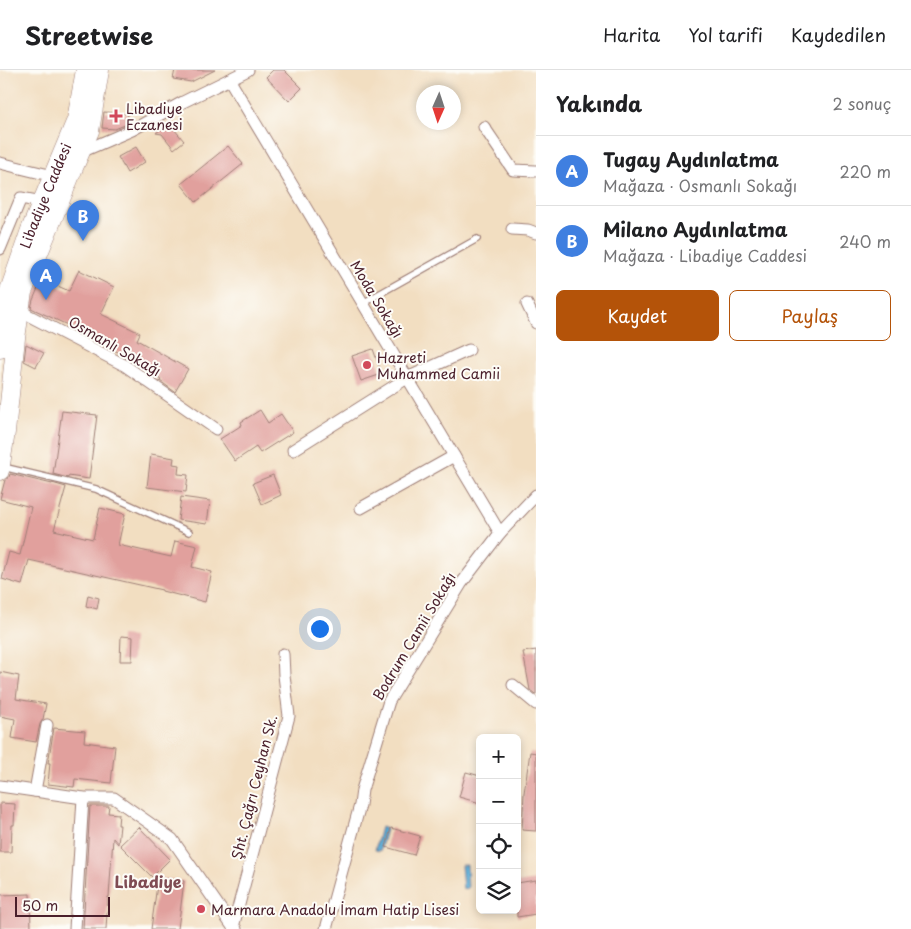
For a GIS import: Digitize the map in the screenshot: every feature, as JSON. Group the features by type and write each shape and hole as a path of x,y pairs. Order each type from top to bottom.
{"main road":[{"name":"Libadiye Caddesi","path":"0,469 16,338 24,292 60,181 76,120 85,70"},
{"name":"Libadiye Caddesi","path":"0,341 2,298 42,202 81,152 90,132 100,70"}],"street":[{"path":"81,152 132,130 229,75 248,70"},
{"name":"Moda Sokağı","path":"229,75 500,533"},
{"path":"484,127 513,170 536,171"},
{"path":"0,162 60,181"},
{"path":"0,249 21,198 42,202"},
{"path":"512,229 528,230 536,233"},
{"path":"527,304 536,323"},
{"name":"Osmanlı Sokağı","path":"20,311 124,366 216,429"},
{"path":"294,450 407,378 469,350"},
{"path":"361,508 454,456"},
{"name":"Bodrum Camii Sokağı","path":"326,929 360,805 362,790 389,701 461,584 500,533 536,495"},
{"name":"Şht. Çağrı Ceyhan Sk.","path":"235,928 289,716 284,676 284,654"},
{"path":"513,685 536,704"},
{"path":"34,791 47,725"},
{"path":"0,786 84,798 114,798 172,839 235,928"},
{"path":"75,929 84,798"}],"lane":[{"path":"363,303 477,239"},
{"path":"0,469 96,489 189,532"}],"water":[{"path":"381,827 386,829 380,851 375,850"},
{"path":"461,865 467,865 468,888 463,889"}],"building":[{"path":"175,70 215,70 191,82 173,79"},
{"path":"273,70 284,70 302,88 289,101 266,77"},
{"path":"104,112 128,114 127,124 115,129 102,128"},
{"path":"169,123 184,141 174,149 162,134 156,133"},
{"path":"228,146 243,164 196,202 181,184"},
{"path":"136,147 145,162 127,173 118,157"},
{"path":"79,270 114,287 101,314 140,333 137,340 188,369 175,392 135,363 136,361 77,332 78,330 31,308 42,279 69,291"},
{"path":"26,344 44,353 36,367 24,361"},
{"name":"Hazreti Muhammed Camii","path":"373,349 382,374 361,381 352,356"},
{"path":"260,410 268,423 281,414 293,432 260,453 256,447 235,461 220,439 242,425 241,422"},
{"path":"62,411 97,415 89,479 68,476 68,478 53,474"},
{"path":"151,454 174,458 173,464 179,465 178,474 188,475 186,492 147,487"},
{"path":"10,474 66,487 54,530 93,539 100,508 125,514 118,545 171,557 175,541 197,546 192,567 212,572 205,602 162,590 29,560 22,585 2,579 9,552 20,555 31,507 0,499 5,480"},
{"path":"273,475 281,495 262,504 253,483"},
{"path":"181,497 210,501 207,524 178,520"},
{"path":"88,595 99,598 97,609 86,606"},
{"path":"121,636 133,637 132,661 120,661"},
{"path":"536,650 535,694 530,690 523,652"},
{"path":"0,672 19,676 16,699 46,704 36,742 12,738 15,719 0,716"},
{"path":"54,728 85,731 84,742 115,746 111,783 75,779 74,787 48,784 50,763 48,763"},
{"path":"530,752 536,753 536,831 522,830 524,793"},
{"path":"466,772 476,775 476,802 459,797"},
{"path":"0,803 15,804 11,852 0,852"},
{"path":"90,806 109,806 108,813 119,814 118,844 113,838 106,929 83,929"},
{"path":"139,827 170,859 152,877 120,845"},
{"path":"391,828 420,836 414,855 386,847"},
{"path":"158,878 184,881 178,929 151,929"},
{"path":"536,880 536,914 517,917 517,914 521,914 521,882"},
{"path":"30,894 31,929 0,929 0,895"}],"place":[{"name":"Libadiye Eczanesi","path":"116,116"},
{"name":"Milano Aydınlatma","path":"83,241"},
{"name":"Tugay Aydınlatma","path":"46,300"},
{"name":"Hazreti Muhammed Camii","path":"367,365"},
{"name":"Marmara Anadolu İmam Hatip Lisesi","path":"201,909"}],"district":[{"name":"Libadiye","path":"148,881"}]}
